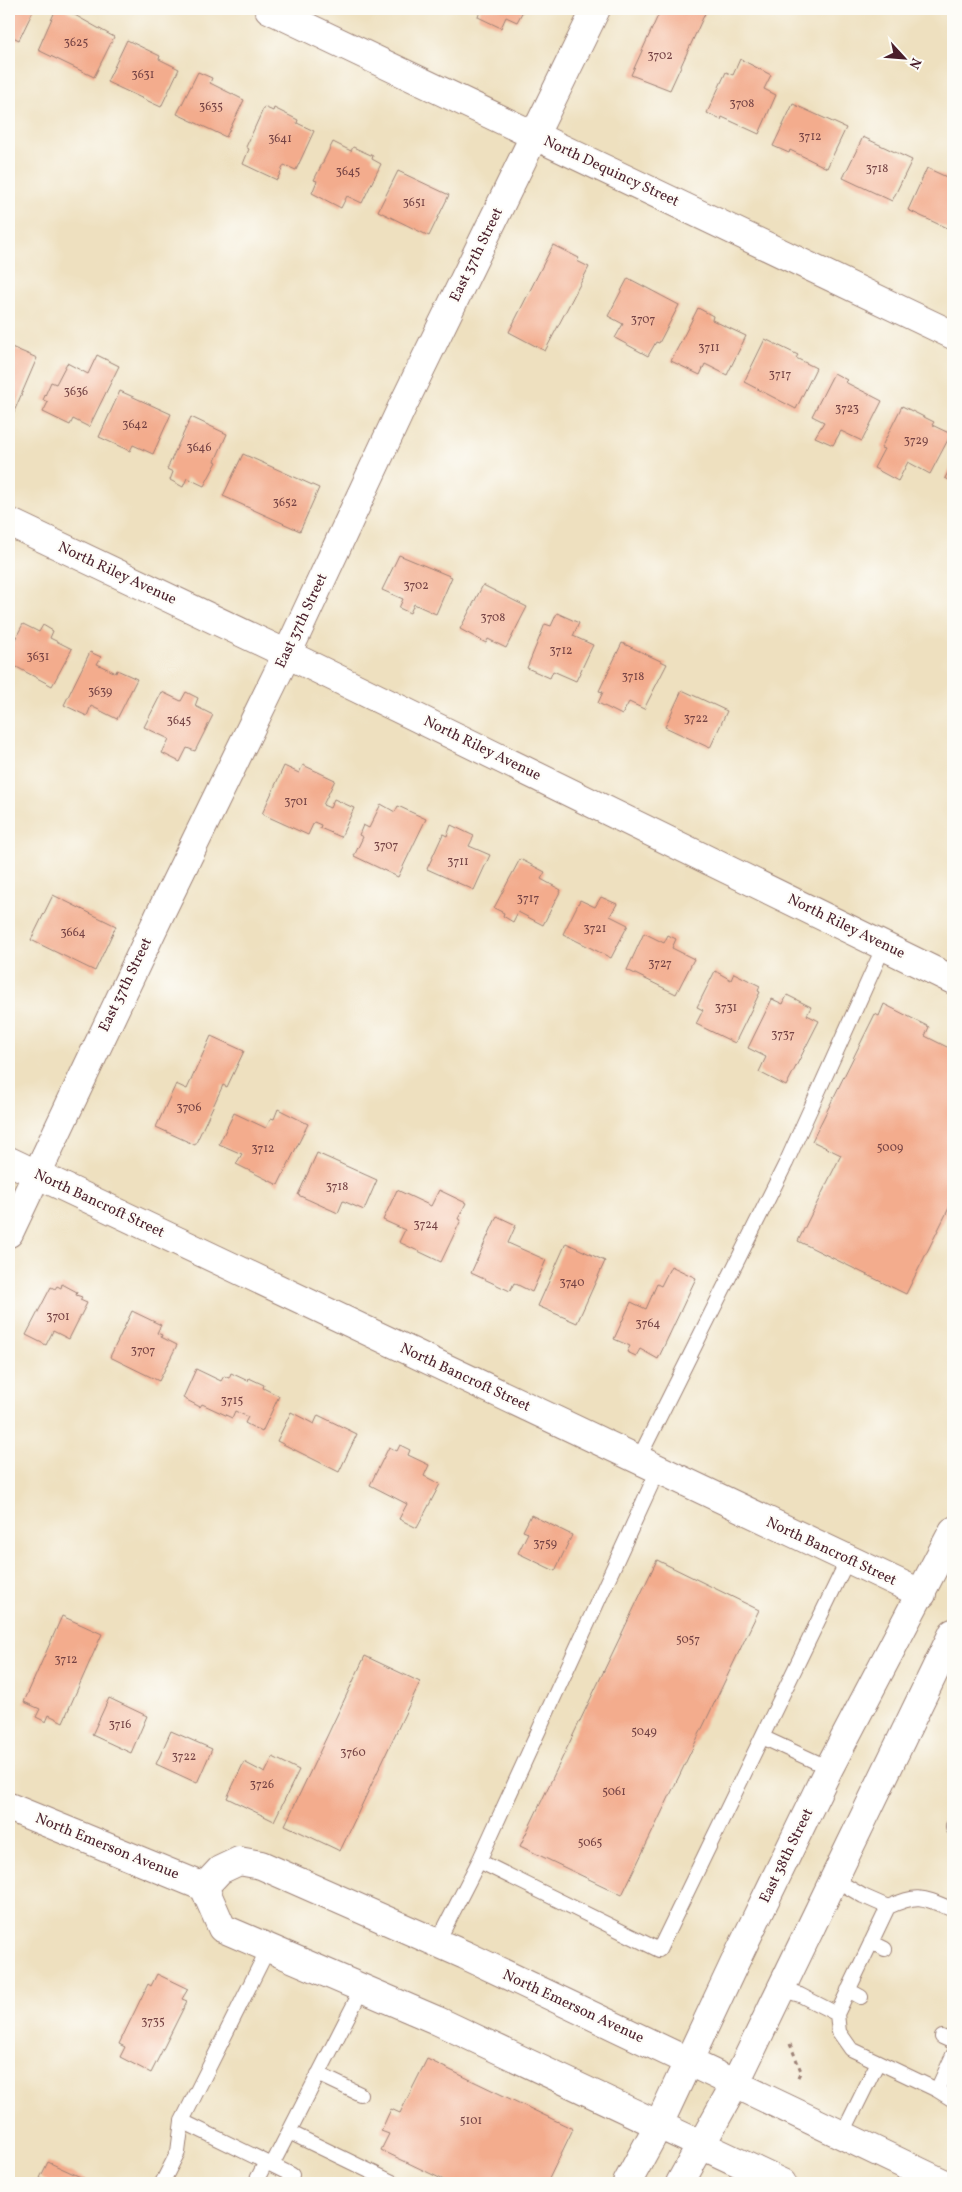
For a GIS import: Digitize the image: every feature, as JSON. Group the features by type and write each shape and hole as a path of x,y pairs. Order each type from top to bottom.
{"street":[{"name":"North Dequincy Street","path":"268,9 953,335"},
{"name":"East 37th Street","path":"9,1233 35,1174 287,654 402,406 596,9"},
{"name":"North Riley Avenue","path":"9,522 287,654 953,980"},
{"name":"North Bancroft Street","path":"9,1161 922,1594"},
{"name":"East 38th Street","path":"627,2183 690,2061 735,1962 829,1768 922,1594 953,1531"},
{"path":"680,2183 735,2084 953,1633"},
{"name":"North Emerson Avenue","path":"9,1807 204,1887 220,1870 239,1861 261,1865 438,1943 690,2061 943,2183"},
{"path":"204,1887 222,1928 363,1987 543,2069 658,2126 782,2183"}],"lane":[{"path":"438,1943 478,1861 648,1465 884,946"},
{"path":"478,1861 660,1950 848,1560"},
{"path":"762,1737 829,1768"},
{"path":"834,1879 863,1896 888,1907"},
{"path":"953,1910 930,1900 909,1897 888,1907 837,2014 839,2032 851,2049 937,2090 953,2100"},
{"path":"871,1942 885,1949"},
{"path":"162,2183 178,2152 182,2121 269,1947"},
{"path":"255,2183 289,2132 363,1987"},
{"path":"780,1989 800,1996 837,2014"},
{"path":"848,1990 862,1996"},
{"path":"937,2090 953,2056"},
{"path":"842,2135 878,2062"},
{"path":"318,2074 360,2094"},
{"path":"182,2121 292,2175 288,2183"},
{"path":"289,2132 394,2183"},
{"path":"948,2183 953,2174"}],"building":[{"path":"9,9 34,9 19,40 9,35"},
{"path":"56,9 64,9 114,37 94,77 38,50"},
{"path":"481,9 524,9 517,22 506,17 501,28 478,17"},
{"path":"661,9 707,9 670,90 631,75"},
{"path":"127,40 160,56 159,59 179,69 161,107 107,82"},
{"path":"740,59 771,75 764,89 776,95 759,134 722,117 721,120 707,113 726,72 733,75"},
{"path":"198,72 212,78 210,83 244,100 226,137 177,114"},
{"path":"793,104 846,128 827,168 790,150 789,153 773,146"},
{"path":"264,107 273,111 274,108 298,120 297,123 314,131 296,170 284,165 277,180 243,164 249,149 246,147"},
{"path":"863,137 912,160 892,201 843,178"},
{"path":"333,142 351,151 353,147 373,156 372,159 381,164 362,203 347,196 341,208 312,193 317,181 314,180"},
{"path":"927,168 953,180 953,231 908,210"},
{"path":"398,171 449,195 429,236 378,211"},
{"path":"553,245 579,258 577,261 589,267 545,351 509,332"},
{"path":"628,278 679,305 659,343 656,342 648,356 615,338 623,324 608,316"},
{"path":"698,308 713,316 712,320 746,336 727,375 705,364 700,375 671,361"},
{"path":"765,339 798,355 796,358 816,368 796,409 744,382"},
{"path":"9,346 37,358 13,414 9,412"},
{"path":"97,355 119,366 89,427 73,419 70,425 43,412 48,402 43,400 51,382 56,384 67,363 88,374"},
{"path":"834,373 847,380 845,382 882,401 862,441 841,431 833,445 815,437 824,422 812,416"},
{"path":"120,391 171,414 153,454 133,445 130,451 99,437"},
{"path":"902,406 934,422 932,425 951,434 930,474 908,462 898,481 874,468 884,449 881,448"},
{"path":"191,417 227,434 215,461 217,462 204,486 187,478 183,487 170,480 173,472 167,469"},
{"path":"243,454 319,488 300,531 223,496"},
{"path":"953,463 953,482 945,478"},
{"path":"399,555 452,577 436,614 414,604 410,613 399,608 403,599 382,590"},
{"path":"483,585 527,607 506,648 488,639 486,643 460,629"},
{"path":"557,613 579,623 573,636 593,645 576,681 553,671 550,678 527,668 545,624 551,626"},
{"path":"23,624 39,632 43,625 53,631 50,638 72,649 52,686 9,663 9,651"},
{"path":"622,643 667,664 644,709 629,702 622,715 598,703 603,692 599,691"},
{"path":"90,652 101,657 97,664 116,673 117,670 137,679 117,719 91,706 87,716 64,705"},
{"path":"682,690 727,711 710,748 665,727"},
{"path":"162,692 181,701 186,692 198,698 195,706 213,715 195,751 187,748 180,762 162,753 169,739 144,727"},
{"path":"303,765 335,780 323,805 330,808 334,799 354,808 341,837 320,828 321,825 314,822 308,835 262,814 284,766 299,773"},
{"path":"381,804 395,812 398,806 426,819 398,877 354,856 363,837 359,835 363,825 369,828"},
{"path":"451,825 474,836 469,846 490,855 474,890 427,869 443,834 447,836"},
{"path":"520,859 545,872 541,879 561,890 543,925 518,912 513,922 503,916 504,913 494,908"},
{"path":"53,895 116,926 95,971 31,940"},
{"path":"601,897 617,904 610,916 628,925 611,958 563,934 580,900 595,907"},
{"path":"644,933 664,943 668,935 676,939 672,948 694,959 676,994 627,970"},
{"path":"715,971 731,980 734,973 760,986 758,991 760,992 735,1043 696,1024 703,1010 697,1007"},
{"path":"787,995 811,1007 807,1015 819,1021 786,1086 759,1072 766,1057 748,1048 772,999 783,1004"},
{"path":"884,1004 929,1027 925,1036 953,1050 953,1200 906,1294 798,1241 841,1155 812,1141 875,1014 879,1016"},
{"path":"211,1036 244,1051 227,1087 223,1085 195,1145 156,1127 176,1084 187,1089"},
{"path":"278,1109 308,1124 278,1185 236,1164 242,1154 219,1144 234,1113 266,1128 271,1118 274,1119"},
{"path":"317,1153 377,1180 364,1210 343,1201 338,1213 298,1195"},
{"path":"397,1190 431,1206 439,1190 466,1203 458,1219 461,1220 441,1262 399,1242 405,1230 383,1220"},
{"path":"497,1216 516,1225 508,1243 546,1260 532,1292 514,1283 510,1291 471,1273"},
{"path":"566,1243 605,1261 577,1323 538,1306"},
{"path":"671,1266 696,1278 658,1359 640,1349 636,1356 627,1352 630,1346 614,1339 631,1302 646,1309 657,1284 661,1286"},
{"path":"62,1284 77,1292 76,1295 82,1297 80,1300 87,1303 69,1339 53,1331 46,1345 26,1335 51,1287 55,1289 57,1286 61,1288"},
{"path":"132,1311 161,1325 157,1333 177,1345 159,1381 110,1357"},
{"path":"196,1369 221,1381 224,1376 229,1378 231,1373 248,1381 249,1378 264,1385 263,1388 279,1396 262,1432 245,1423 248,1417 235,1411 232,1418 202,1404 200,1407 183,1398"},
{"path":"291,1412 314,1424 318,1415 357,1434 339,1472 277,1441"},
{"path":"400,1445 410,1450 408,1455 429,1465 424,1476 440,1484 417,1528 399,1519 407,1504 370,1485 389,1447 397,1451"},
{"path":"531,1515 572,1535 555,1571 518,1553 528,1533 523,1531"},
{"path":"657,1560 759,1610 622,1895 520,1846"},
{"path":"62,1616 102,1634 63,1722 49,1715 46,1722 36,1717 40,1709 24,1702"},
{"path":"365,1656 420,1682 340,1851 285,1825"},
{"path":"109,1698 147,1716 131,1753 92,1735"},
{"path":"171,1731 212,1749 197,1783 156,1764"},
{"path":"273,1757 299,1770 274,1821 227,1798 244,1762 265,1773"},
{"path":"157,1974 188,1989 182,1999 187,2001 151,2073 120,2057 125,2047 119,2044 148,1984 151,1986"},
{"path":"427,2059 573,2129 547,2183 450,2183 381,2150 389,2134 381,2131 391,2109 400,2113"},
{"path":"48,2162 87,2180 85,2183 51,2183 40,2178"}]}
